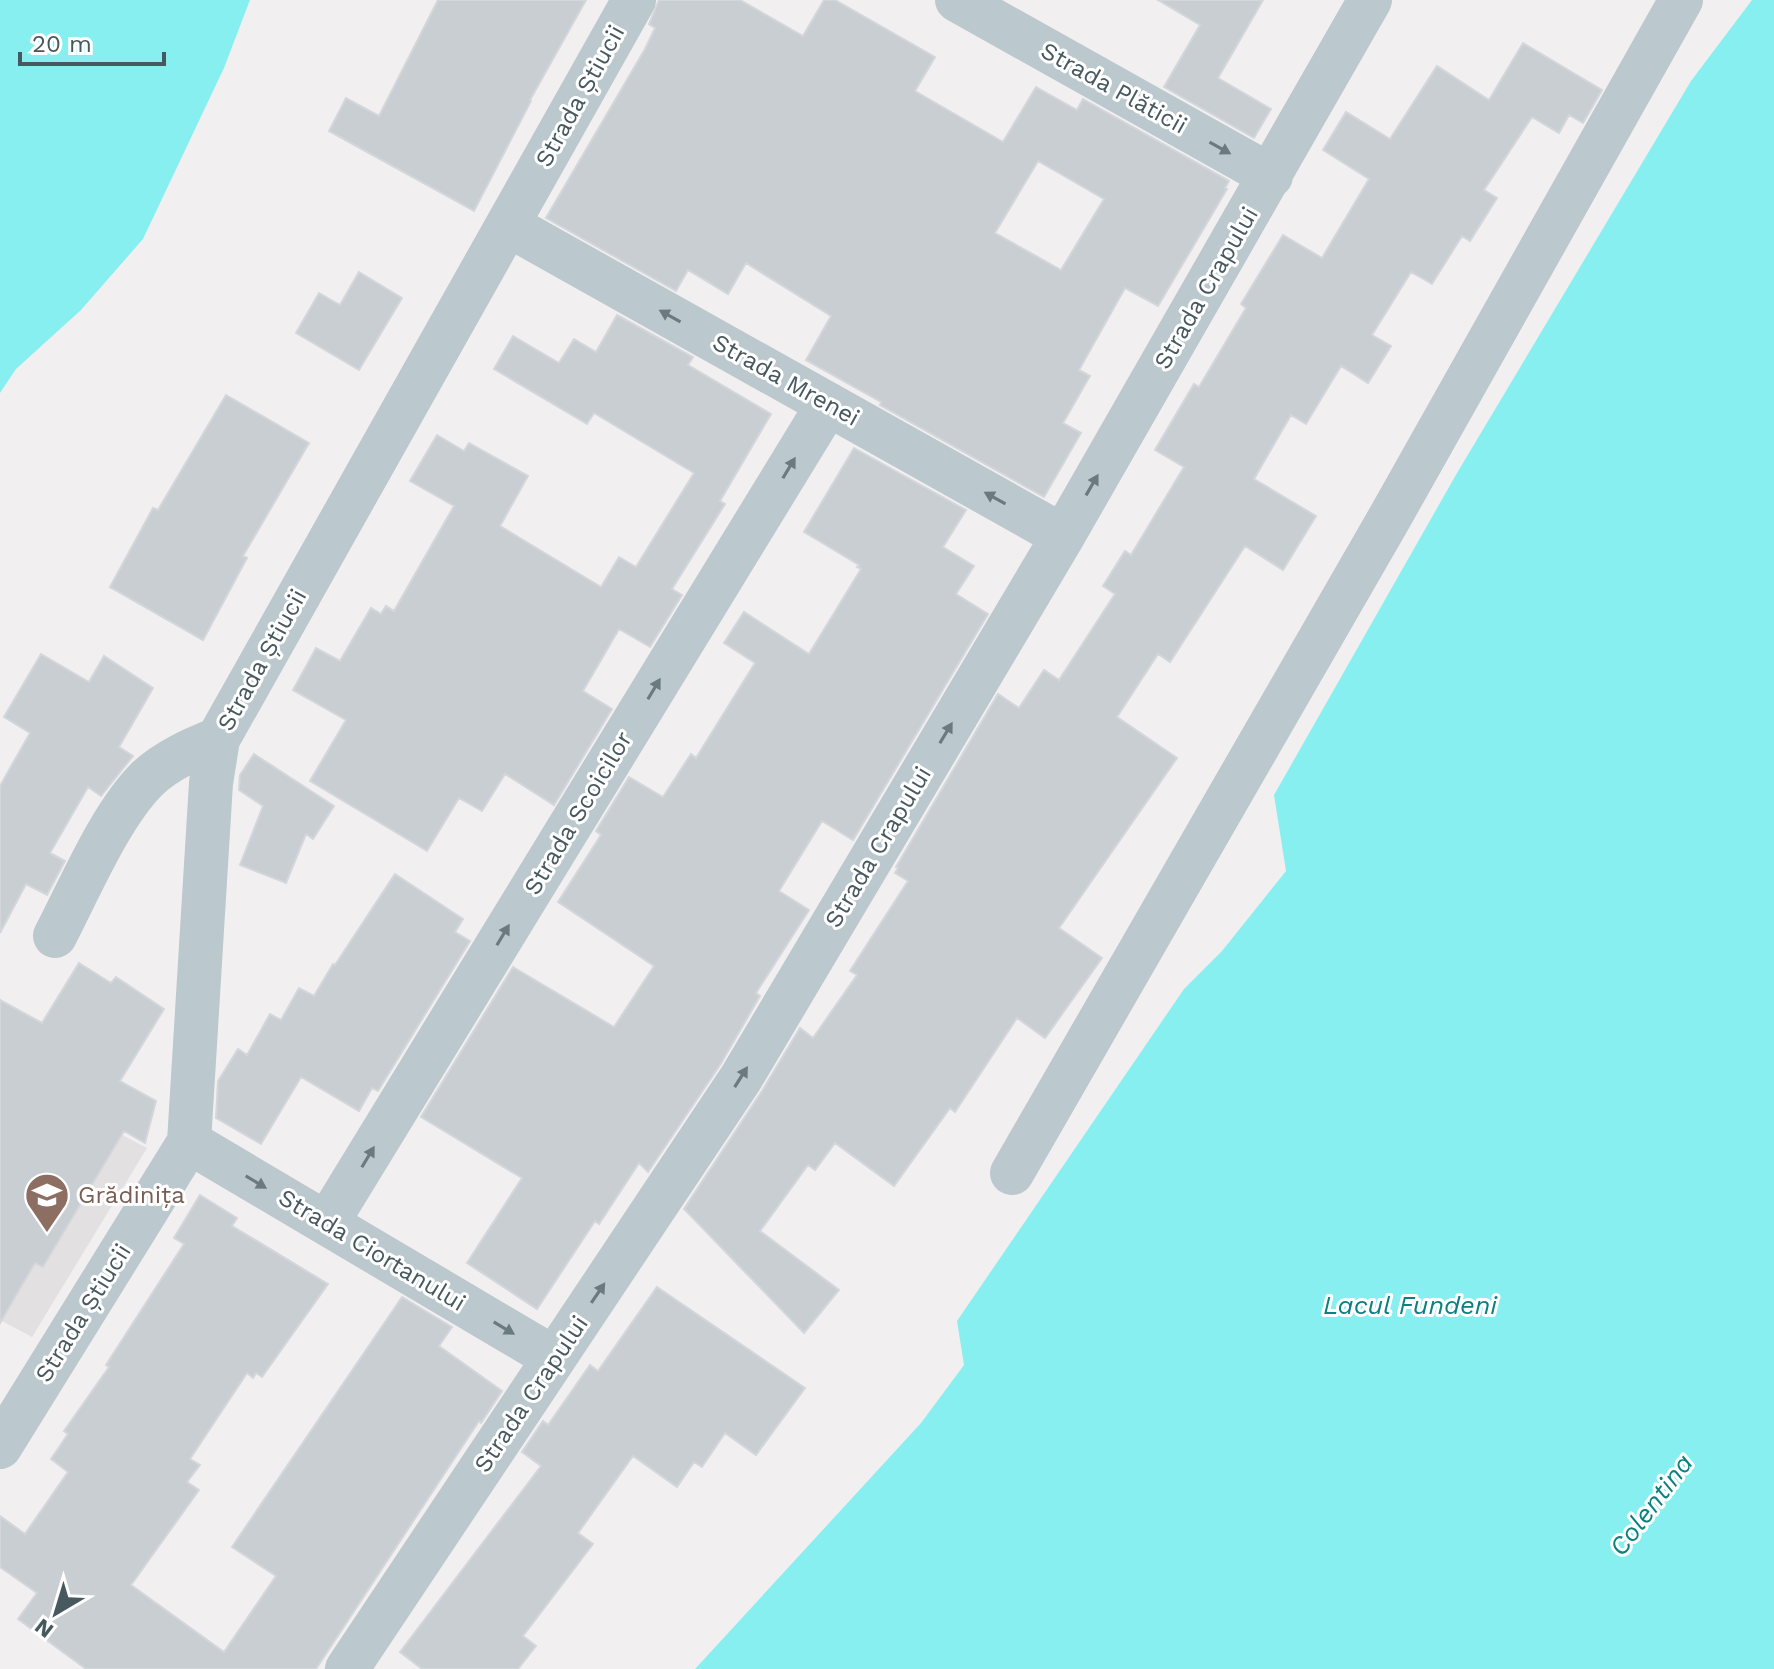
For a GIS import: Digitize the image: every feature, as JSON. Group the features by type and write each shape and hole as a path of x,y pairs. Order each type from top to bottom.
{"street":[{"name":"Strada Știucii","path":"0,1447 189,1142 211,783 218,739 634,0"},
{"name":"Strada Plăticii","path":"957,0 1271,176"},
{"name":"Strada Crapului","path":"347,1669 741,1078 1063,536 1370,0"},
{"path":"1012,1173 1390,517 1681,0"},
{"name":"Strada Mrenei","path":"508,225 1063,536"},
{"name":"Strada Scoicilor","path":"327,1223 828,404"},
{"path":"55,936 125,808 148,779 181,755 218,739"},
{"name":"Strada Ciortanului","path":"189,1142 554,1358"}],"shaded area":[{"name":"Grădinița","path":"0,1071 147,1148 32,1337 0,1320"}],"water":[{"path":"0,0 250,0 224,68 143,239 81,310 16,369 0,393"},
{"name":"Lacul Fundeni","path":"1752,0 1774,0 1774,1669 695,1669 921,1423 964,1365 957,1321 1184,989 1222,951 1286,871 1274,795 1457,473 1691,81"}],"building":[{"path":"438,0 586,0 530,100 474,211 329,131 346,98 379,116"},
{"path":"659,0 740,0 803,36 824,0 835,0 935,57 915,91 1003,142 1036,87 1077,110 1083,99 1229,181 1158,306 1125,288 1079,370 1090,376 1063,423 1081,433 1044,497 806,360 831,316 746,263 728,294 688,270 676,291 546,218 645,49 655,28 649,24","holes":["1038,161 1104,199 1061,270 995,233"]},
{"path":"1158,0 1263,0 1218,78 1271,109 1254,138 1164,87 1200,25"},
{"path":"1523,43 1602,90 1583,123 1569,115 1559,133 1532,117 1484,190 1497,198 1470,241 1462,236 1432,284 1411,272 1372,335 1391,346 1368,383 1341,366 1306,424 1291,415 1254,479 1316,516 1283,570 1245,546 1170,662 1158,654 1117,717 1177,758 1059,928 1102,958 1045,1038 1017,1018 955,1112 950,1108 894,1186 835,1143 815,1170 808,1165 760,1231 839,1290 804,1333 684,1209 800,1028 813,1038 857,975 850,971 908,881 895,873 896,867 998,694 1019,708 1044,670 1059,680 1115,594 1103,586 1125,551 1131,555 1184,467 1155,450 1194,384 1199,387 1246,308 1241,304 1283,235 1322,258 1369,179 1323,150 1346,112 1390,139 1437,66 1489,100"},
{"path":"359,272 402,298 359,370 296,333 319,293 340,305"},
{"path":"617,315 693,357 688,365 771,414 720,501 725,504 672,589 682,595 650,647 619,629 583,691 612,709 554,805 505,774 482,811 459,798 427,851 310,781 346,720 293,690 316,648 340,661 371,608 381,614 386,606 394,611 454,506 410,481 437,435 464,451 469,443 528,476 500,526 601,587 619,557 636,567 694,473 594,413 587,424 494,369 513,336 559,363 574,339 596,352"},
{"path":"226,395 309,443 243,556 247,558 203,640 110,587 153,508 158,510"},
{"path":"854,448 966,510 943,547 974,566 956,594 988,614 853,840 822,821 779,891 809,910 756,993 760,996 720,1065 648,1172 639,1163 599,1224 595,1221 537,1309 467,1263 522,1178 421,1117 513,967 614,1027 654,966 558,902 601,835 596,831 629,777 663,797 691,754 696,758 755,663 724,643 744,612 809,654 861,569 804,532"},
{"path":"41,654 89,682 104,656 153,688 119,747 133,756 101,796 88,787 50,853 65,861 47,895 26,884 0,933 0,786 30,733 4,717"},
{"path":"254,754 334,806 313,839 306,834 286,883 240,865 263,806 239,790 240,775"},
{"path":"395,874 463,919 455,932 470,941 378,1091 372,1088 359,1111 301,1077 261,1144 216,1118 218,1081 238,1049 247,1055 270,1014 281,1020 299,988 314,996"},
{"path":"79,963 111,983 116,977 164,1009 120,1081 156,1101 145,1143 124,1131 43,1267 35,1263 0,1323 0,1000 42,1023"},
{"path":"200,1195 237,1218 232,1226 328,1284 262,1377 256,1373 253,1378 247,1373 190,1459 200,1465 187,1482 199,1490 131,1585 224,1652 276,1576 232,1547 402,1297 452,1327 439,1346 502,1391 481,1423 479,1421 316,1669 86,1669 18,1619 37,1593 0,1567 0,1516 25,1534 68,1472 51,1459 68,1434 64,1431 109,1367 106,1365 184,1244 174,1238"},
{"path":"657,1287 805,1388 756,1455 725,1433 702,1467 694,1462 677,1487 633,1456 578,1533 593,1544 523,1636 536,1646 518,1669 422,1669 400,1652 541,1466 522,1452 543,1421 548,1425 590,1365 598,1371"}],"place":[{"name":"Grădinița","path":"47,1234"}],"water label":[{"name":"Colentina","path":"1651,1505"}]}
